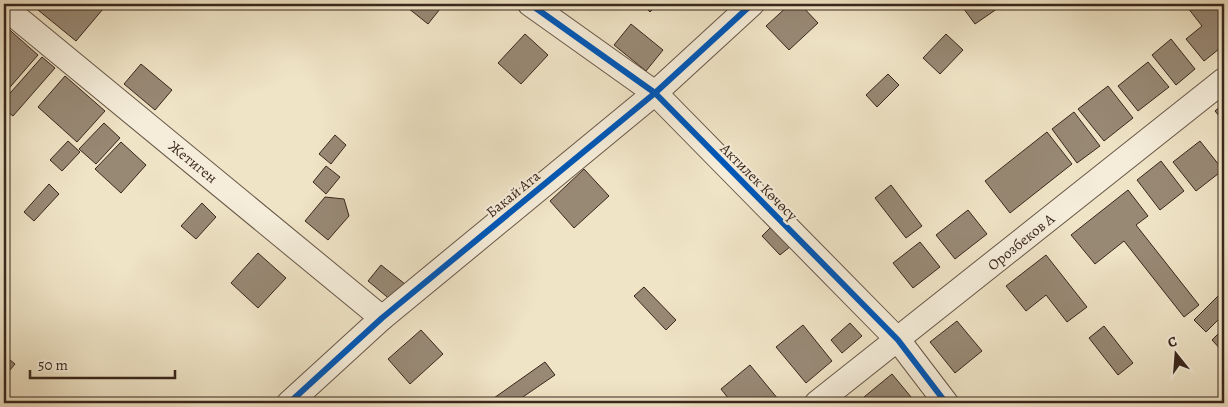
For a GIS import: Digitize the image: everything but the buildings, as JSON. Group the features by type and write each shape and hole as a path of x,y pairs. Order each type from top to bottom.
{"street":[{"name":"Актилек Көчөсү","path":"530,4 655,93 898,340 946,403"},
{"name":"Бакай Ата","path":"289,403 382,318 655,93 752,4"},
{"name":"Жетиген","path":"4,7 382,318"},
{"name":"Орозбеков А","path":"817,403 1224,80"}],"cycle path":[{"path":"530,4 655,93 898,340 946,403"},
{"path":"289,403 382,318 655,93 752,4"}]}
